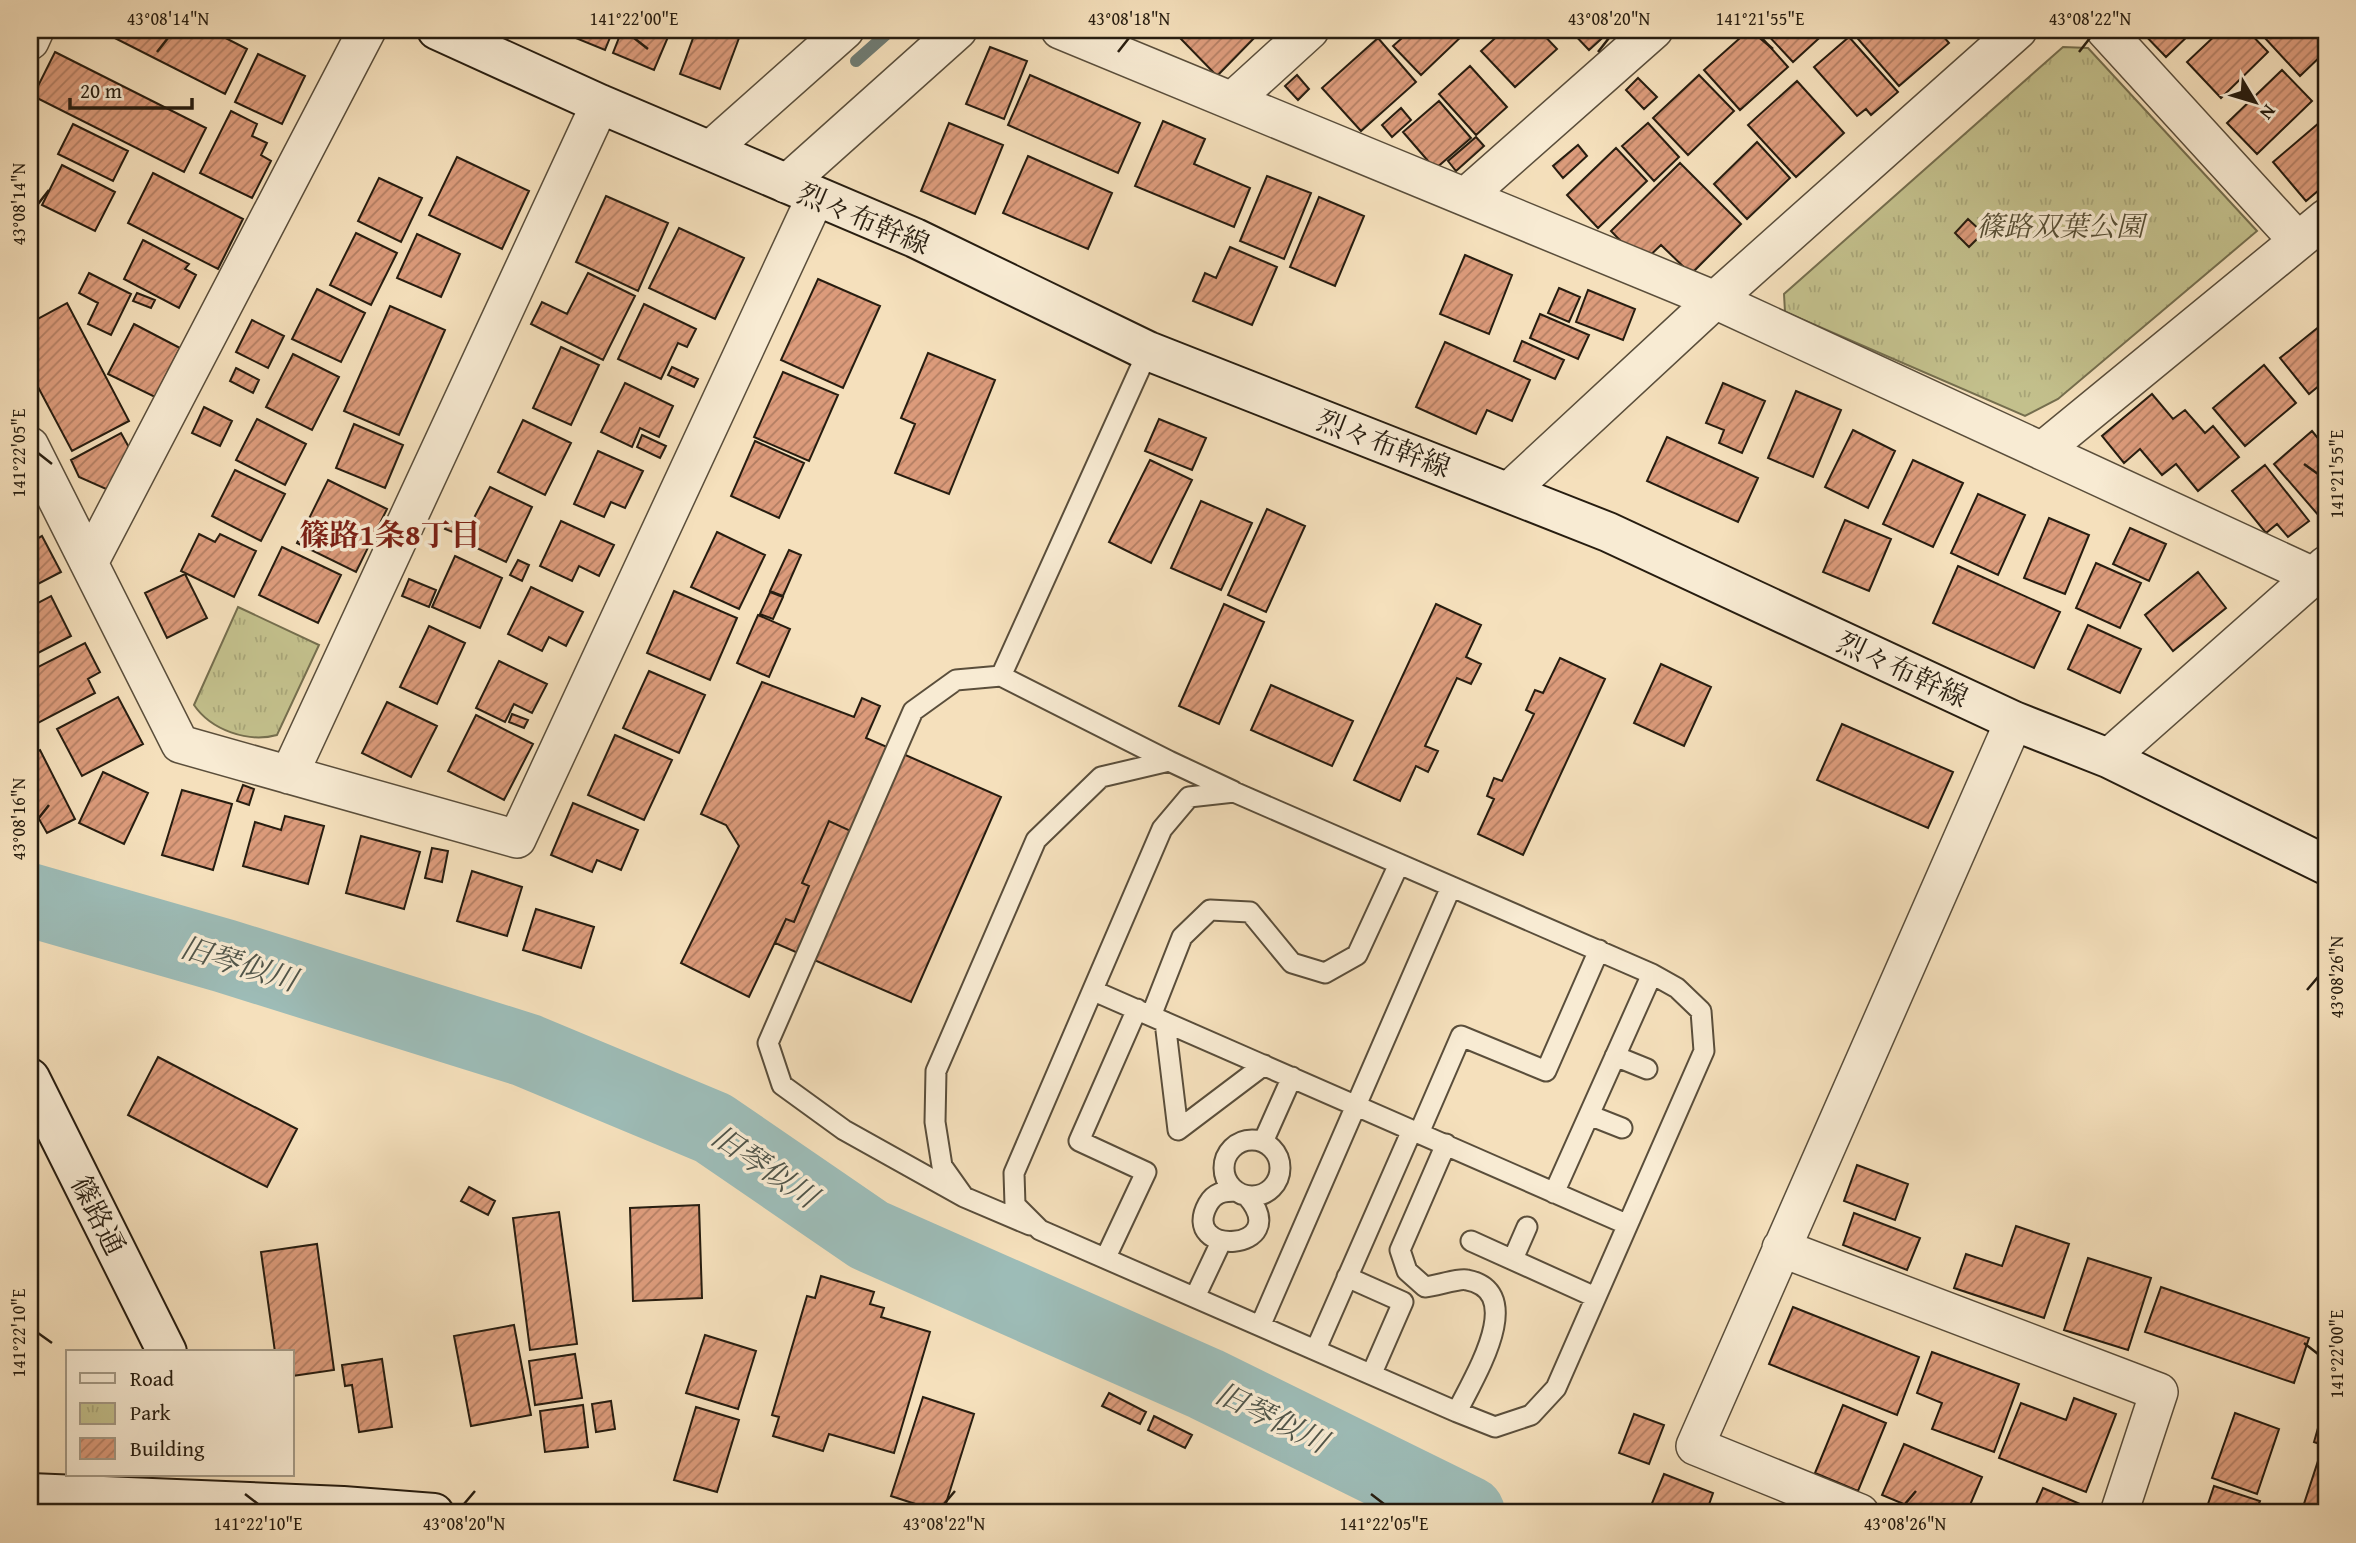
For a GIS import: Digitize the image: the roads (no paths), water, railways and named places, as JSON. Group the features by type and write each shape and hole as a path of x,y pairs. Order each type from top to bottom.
{"street":[{"path":"30,41 35,30"},
{"path":"89,563 367,30"},
{"name":"烈々布幹線","path":"438,30 600,104 915,238 1148,351 1608,532 2014,720 2108,758 2326,865"},
{"path":"710,150 845,30"},
{"path":"30,446 180,744 517,839 801,190 958,30"},
{"path":"1060,30 1715,300 2042,451 2320,570 2108,758"},
{"path":"1232,101 1310,30"},
{"path":"1465,197 1654,30"},
{"path":"1509,491 1715,300 2018,30"},
{"path":"2105,30 2298,241"},
{"path":"289,775 600,104"},
{"path":"2042,451 2326,218"},
{"path":"1860,1513 1695,1446 2014,720"},
{"name":"篠路通","path":"30,1078 166,1350"},
{"path":"1781,1248 2159,1392 2119,1513"},
{"path":"30,1493 241,1497 434,1513"}],"lane":[{"path":"1001,677 1148,351"},
{"path":"1001,677 1234,792 1652,974 1676,988 1700,1011 1704,1051 1556,1388 1531,1415 1495,1427 964,1197 844,1130 782,1085 768,1043 913,711 956,680 1001,677"},
{"path":"964,1197 942,1166 935,1122 936,1071 1036,840 1101,777 1169,761"},
{"path":"1040,1230 1015,1205 1014,1173 1162,829 1189,797 1234,792"},
{"path":"1106,1257 1146,1172 1079,1141 1151,1016 1182,937 1210,910 1250,912 1292,963 1325,973 1357,956 1399,864"},
{"path":"1261,1324 1451,887"},
{"path":"1316,1349 1347,1277 1461,1036 1546,1071 1599,950"},
{"path":"1554,1193 1652,974"},
{"path":"1094,991 1626,1224"},
{"path":"1151,1016 1178,1130 1264,1065"},
{"path":"1615,1056 1647,1069"},
{"path":"1263,1142 1292,1077"},
{"path":"1589,1115 1622,1128"},
{"path":"1263,1142 1250,1140 1237,1145 1228,1154 1224,1168 1227,1181 1241,1193 1257,1207 1258,1223 1250,1237 1237,1244 1221,1242 1210,1234 1204,1222 1205,1209 1211,1198 1224,1191 1241,1193 1260,1195 1272,1188 1279,1176 1280,1162 1274,1150 1263,1142"},
{"path":"1446,1144 1400,1250 1407,1271 1425,1287 1466,1279 1489,1290 1498,1306 1493,1334 1457,1412"},
{"path":"1513,1259 1527,1227"},
{"path":"1471,1241 1595,1297"},
{"path":"1195,1297 1221,1242"},
{"path":"1347,1277 1403,1302 1372,1373"}],"waterway":[{"path":"856,61 891,30"},
{"name":"旧琴似川","path":"30,900 225,956 526,1050 713,1128 869,1235 1206,1384 1468,1513"}],"district":[{"name":"篠路1条8丁目","path":"390,534"}],"park label":[{"name":"篠路双葉公園","path":"2060,225"}]}
